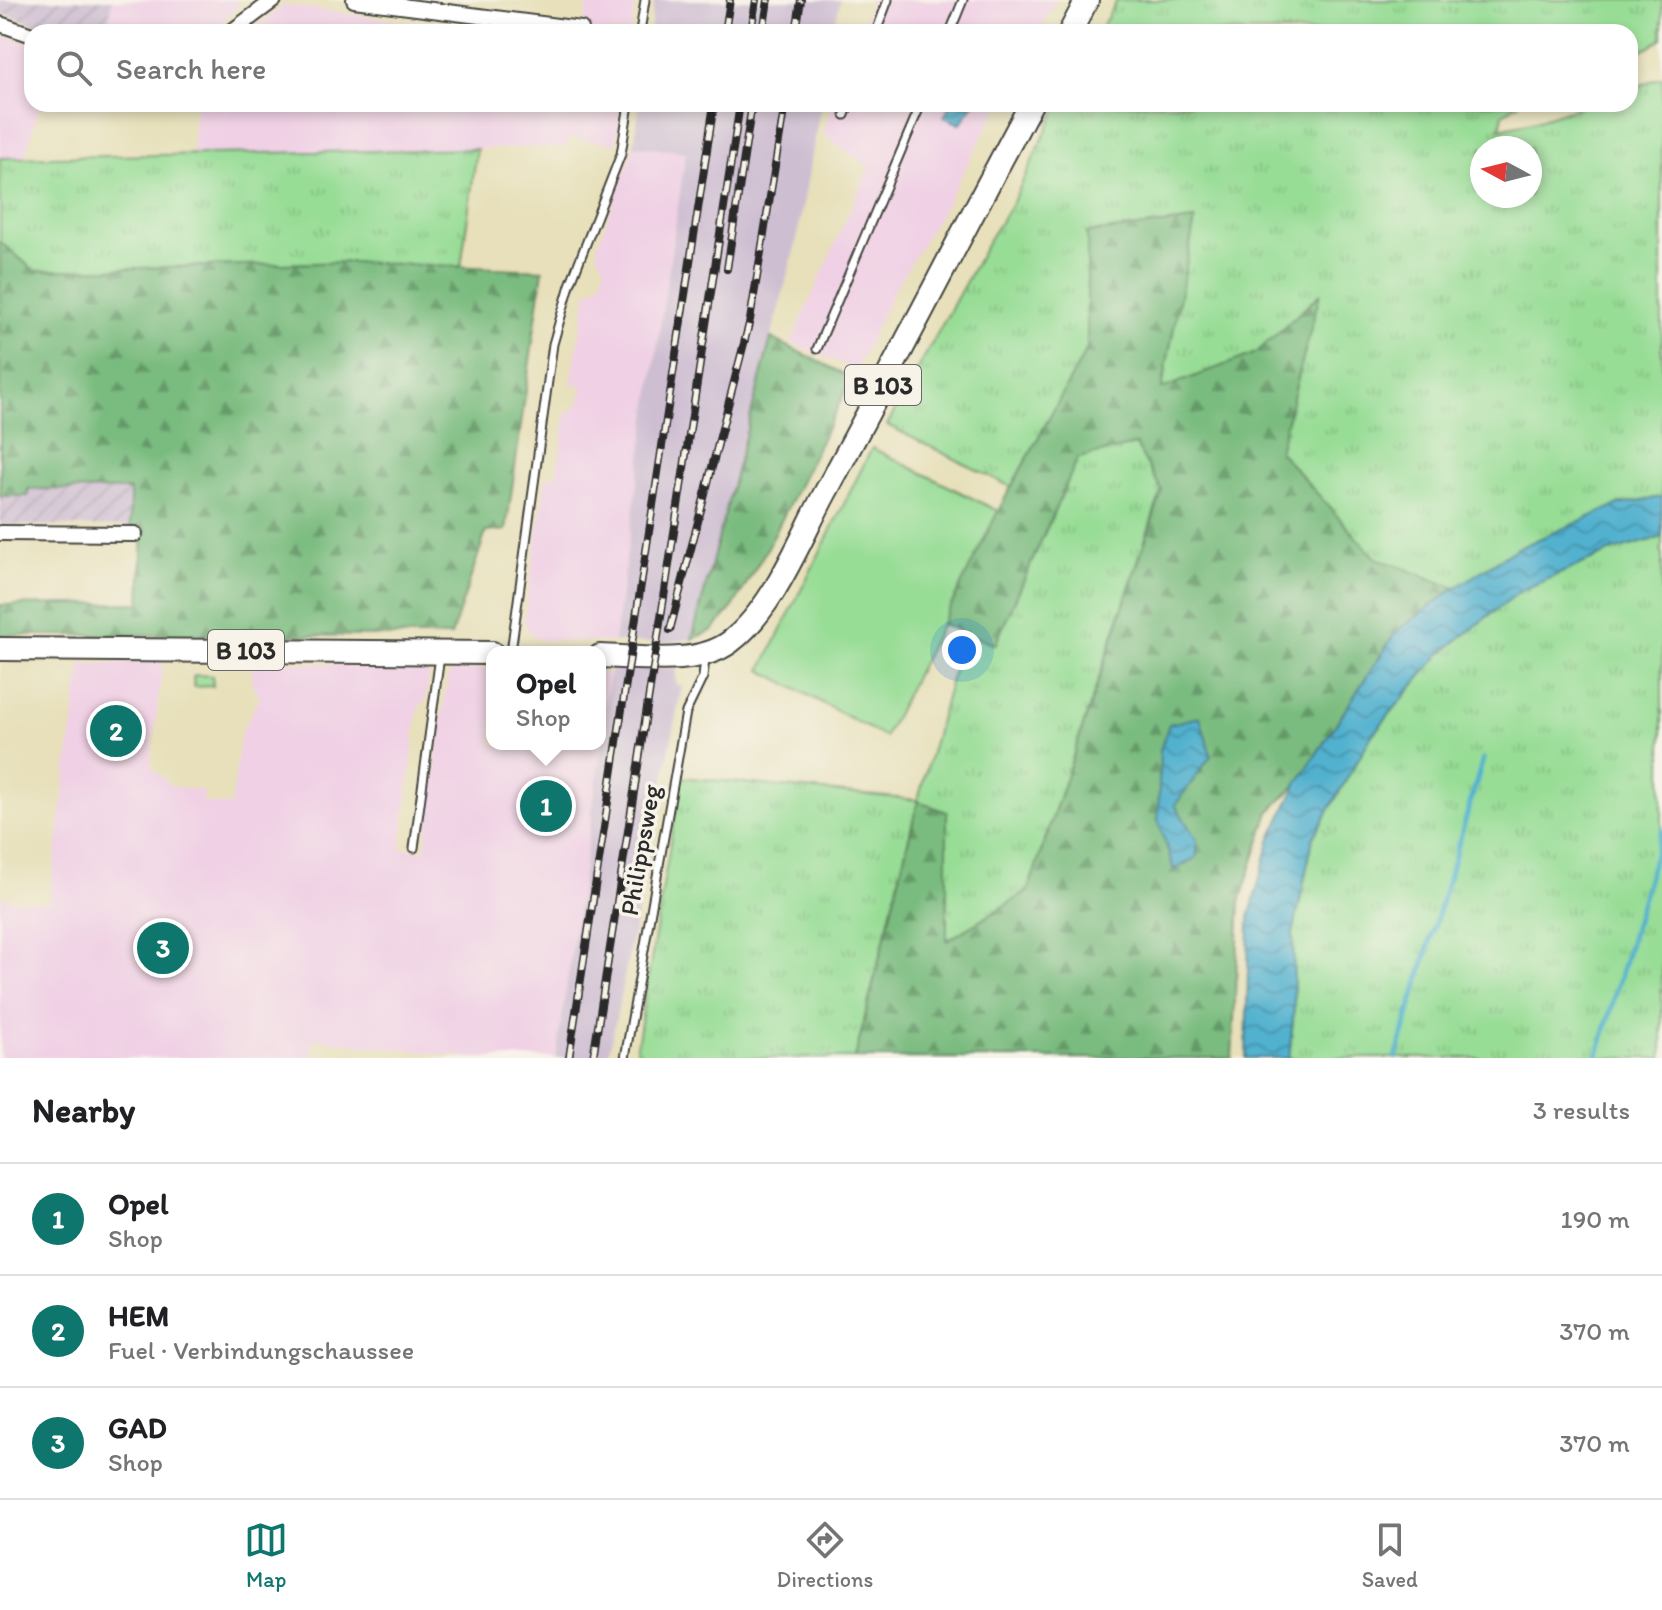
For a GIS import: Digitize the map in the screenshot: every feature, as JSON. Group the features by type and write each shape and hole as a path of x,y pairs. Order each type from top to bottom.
{"main road":[{"path":"1074,24 1087,0"},
{"name":"B 103","path":"606,656 666,658 706,653 730,642 745,629 775,586 1027,112"},
{"name":"B 103","path":"0,649 486,653"}],"street":[{"path":"242,24 274,0"},
{"path":"354,0 542,24"},
{"path":"0,24 24,32"},
{"path":"0,533 135,534"}],"lane":[{"path":"641,24 645,0"},
{"path":"879,24 888,0"},
{"path":"953,24 963,0"},
{"path":"512,646 553,344 570,285 621,154 628,112"},
{"path":"817,349 918,112"},
{"path":"414,848 441,652"},
{"name":"Philippsweg","path":"625,1058 686,712 703,677 706,653"}],"shaded area":[{"path":"0,0 112,0 108,24 33,24 0,13"},
{"path":"112,0 238,0 236,7 221,24 108,24"},
{"path":"588,0 636,0 632,24 584,24"},
{"path":"654,0 840,0 836,24 651,24"},
{"path":"872,0 1056,0 1043,24 863,24"},
{"path":"284,5 418,24 260,24"},
{"path":"0,34 24,42 24,112 38,112 25,157 0,158"},
{"path":"195,112 621,112 616,144 569,138 567,147 192,154"},
{"path":"639,112 820,112 796,243 692,639 663,643 614,642 686,152 634,146"},
{"path":"830,112 996,112 946,204 893,292 856,369 791,343 869,167 822,133"},
{"path":"634,146 686,152 614,642 540,640 530,633 524,622 546,477 556,478 567,410 576,411 577,402 580,402 583,386 571,384 587,293 601,283 605,267 597,253 597,246"},
{"path":"28,489 131,490 130,527 0,525 0,496 27,496"},
{"path":"252,661 422,667 429,675 426,699 418,708 401,848 424,851 447,679 454,668 486,669 486,750 601,750 556,1058 474,1058 314,1039 311,1058 0,1058 0,898 49,903 81,664 163,662 150,765 171,786 204,791 203,802 231,806 241,732 260,697 252,685"},
{"path":"611,668 676,668 676,684 682,686 608,1058 556,1058 601,750 606,750 606,696"},
{"path":"606,673 610,673 606,696"}],"green space":[{"path":"1117,0 1662,0 1662,38 1638,52 1638,24 1104,24"},
{"path":"1662,77 1662,497 1617,505 1396,632 1297,785 1161,492 1028,891 947,941 947,813 918,801 855,1058 635,1058 681,777 918,800 964,632 995,644 1078,458 1087,350 1011,487 887,425 991,236 1012,204 1055,112 1506,112 1500,129 1563,112 1638,112 1638,86"},
{"path":"477,149 461,267 351,262 35,271 0,242 0,158"},
{"path":"1195,220 1162,389 1256,353 1320,294 1279,451 1374,557 1455,588 1396,632 1297,784 1269,812 1240,902 1232,1058 855,1058 918,801 947,812 947,941 1028,891 1162,491 1136,445 1078,458 995,645 942,624 998,511 1087,349 1087,233"},
{"path":"0,242 35,271 351,262 543,270 506,530 486,532 451,636 0,635 0,605 140,603 143,528 130,527 130,490 28,489 28,496 0,496"},
{"path":"771,338 852,378 768,547 733,607 712,631 692,639"},
{"path":"872,448 998,511 885,737 761,670"},
{"path":"1662,537 1662,1058 1289,1058 1294,1010 1293,934 1313,838 1372,735 1440,654 1520,591 1609,552"},
{"path":"212,676 213,686 194,687 193,677"}],"water":[{"path":"946,112 968,112 960,124 944,117"},
{"path":"1662,497 1662,537 1609,552 1520,591 1440,654 1372,735 1313,838 1293,934 1294,1010 1289,1058 1246,1058 1249,918 1270,840 1297,784 1396,632 1455,588 1516,549 1617,505"},
{"path":"1200,717 1211,756 1175,805 1197,840 1197,857 1174,870 1158,820 1160,750 1169,724"}],"waterway":[{"path":"1396,1058 1483,759"},
{"path":"1597,1058 1662,830"}],"railway":[{"path":"726,24 730,0"},
{"path":"752,24 756,0"},
{"path":"764,24 768,0"},
{"path":"797,24 801,0"},
{"path":"569,1058 713,112"},
{"path":"593,1058 739,112"},
{"path":"727,269 751,112"},
{"path":"670,630 750,320 784,112"}],"place":[{"name":"HEM","path":"116,731"},
{"name":"Opel","path":"546,806"},
{"name":"GAD","path":"163,948"}]}
